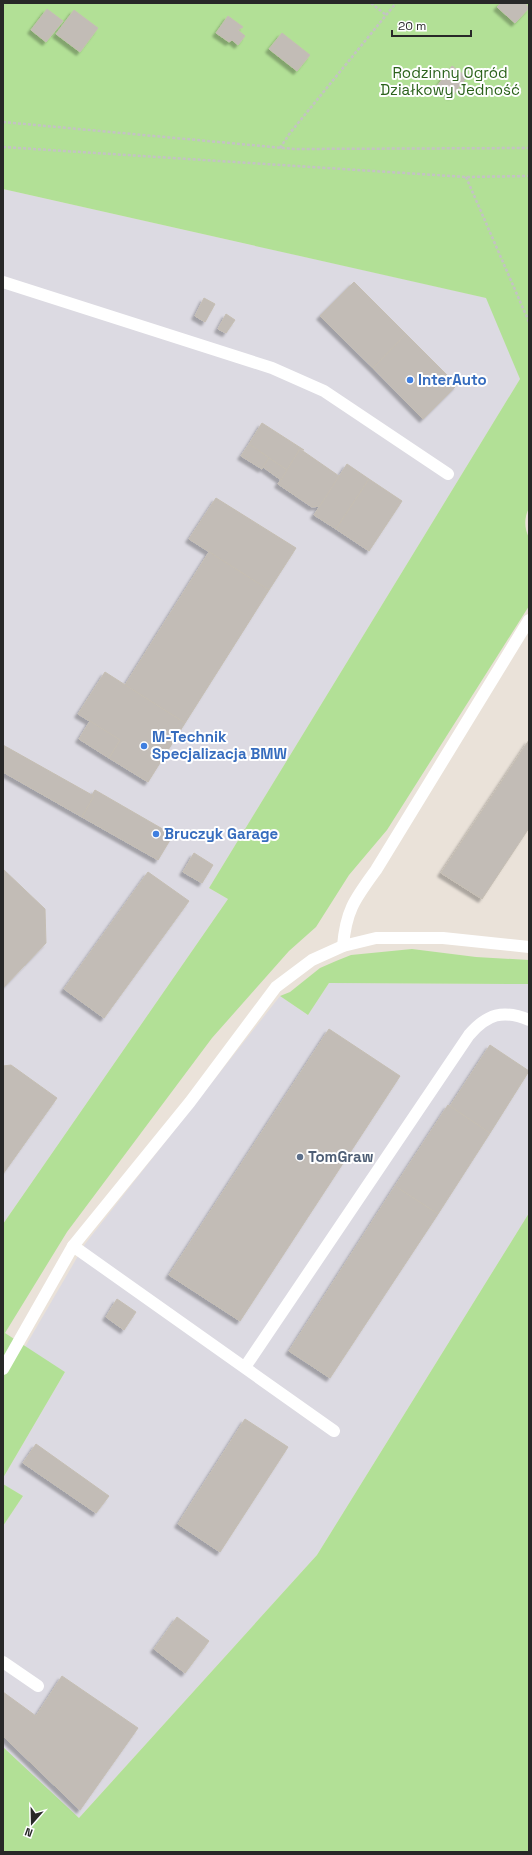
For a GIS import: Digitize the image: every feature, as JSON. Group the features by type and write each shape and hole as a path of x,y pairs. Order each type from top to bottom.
{"lane":[{"path":"3,282 285,374 324,391 448,474"},
{"path":"343,946 344,926 353,903 376,870 529,620"},
{"path":"3,1370 73,1246 190,1102 276,987 312,960 343,946 376,938 444,938 529,947"},
{"path":"245,1367 469,1035 480,1022 494,1016 509,1013 529,1020"},
{"path":"73,1246 245,1367 334,1432"},
{"path":"3,1662 38,1686"}],"path":[{"path":"371,3 386,15"},
{"path":"280,148 290,133 396,3"},
{"path":"3,122 280,148 529,148"},
{"path":"3,147 466,177 529,176"},
{"path":"466,177 529,322"}],"shaded area":[{"path":"3,189 487,298 520,379 209,888 228,899 3,1224"},
{"path":"329,983 529,984 529,1213 317,1555 79,1818 3,1747 3,1526 23,1496 3,1484 3,1478 65,1372 25,1347 85,1244 280,996 308,1015"}],"green space":[{"name":"Rodzinny Ogród Działkowy Jedność","path":"3,3 529,3 529,508 525,523 529,538 529,606 387,830 349,875 316,927 289,951 212,1038 67,1232 5,1333 65,1372 3,1478 3,1224 228,899 209,888 520,379 486,298 3,189"},
{"path":"412,949 476,957 529,960 529,984 329,983 308,1015 280,996 290,992 320,968 351,955"},
{"path":"529,1213 529,1852 3,1852 3,1747 79,1818 317,1555"},
{"path":"3,1484 23,1496 3,1526"}],"building":[{"path":"501,3 525,3 529,8 515,23 497,7"},
{"path":"47,9 63,21 46,42 31,30"},
{"path":"74,10 98,28 80,52 56,34"},
{"path":"228,16 243,27 238,30 245,36 238,45 232,40 229,42 216,33"},
{"path":"282,33 310,55 297,71 269,49"},
{"path":"452,66 467,77 452,96 438,85"},
{"path":"354,282 406,334 373,368 320,316"},
{"path":"204,298 215,304 205,322 195,316"},
{"path":"226,314 235,320 226,333 218,329"},
{"path":"406,334 457,385 423,419 373,368"},
{"path":"262,423 304,450 300,449 287,470 249,444"},
{"path":"249,444 269,458 262,469 241,456"},
{"path":"300,449 339,476 321,506 312,507 278,484"},
{"path":"269,458 287,470 281,480 263,467"},
{"path":"347,464 369,479 336,529 314,515"},
{"path":"369,479 402,501 369,551 336,529"},
{"path":"216,498 296,548 269,590 189,539"},
{"path":"209,552 269,590 185,723 125,685"},
{"path":"105,672 185,723 148,782 109,758 120,740 78,714"},
{"path":"90,721 120,740 109,758 79,739"},
{"path":"529,740 529,828 482,899 441,873"},
{"path":"3,745 94,796 82,817 3,772"},
{"path":"95,790 173,835 158,860 82,817 94,796 92,795"},
{"path":"194,853 213,865 202,883 183,872"},
{"path":"3,869 45,909 46,943 3,988"},
{"path":"148,872 189,901 104,1018 64,989"},
{"path":"329,1029 400,1076 240,1321 169,1275"},
{"path":"490,1045 529,1071 490,1133 450,1106"},
{"path":"11,1065 57,1098 3,1174 3,1066"},
{"path":"448,1105 490,1133 438,1214 395,1186"},
{"path":"395,1186 438,1214 330,1378 289,1351"},
{"path":"117,1299 136,1312 124,1330 106,1317"},
{"path":"245,1419 288,1447 220,1552 178,1524"},
{"path":"36,1444 109,1496 96,1513 23,1463"},
{"path":"177,1617 209,1641 185,1673 154,1649"},
{"path":"62,1676 138,1728 80,1810 3,1736 3,1692 36,1716"}],"place":[{"name":"InterAuto","path":"410,380"},
{"name":"M-Technik Specjalizacja BMW","path":"144,746"},
{"name":"Bruczyk Garage","path":"156,834"},
{"name":"TomGraw","path":"300,1157"}]}
